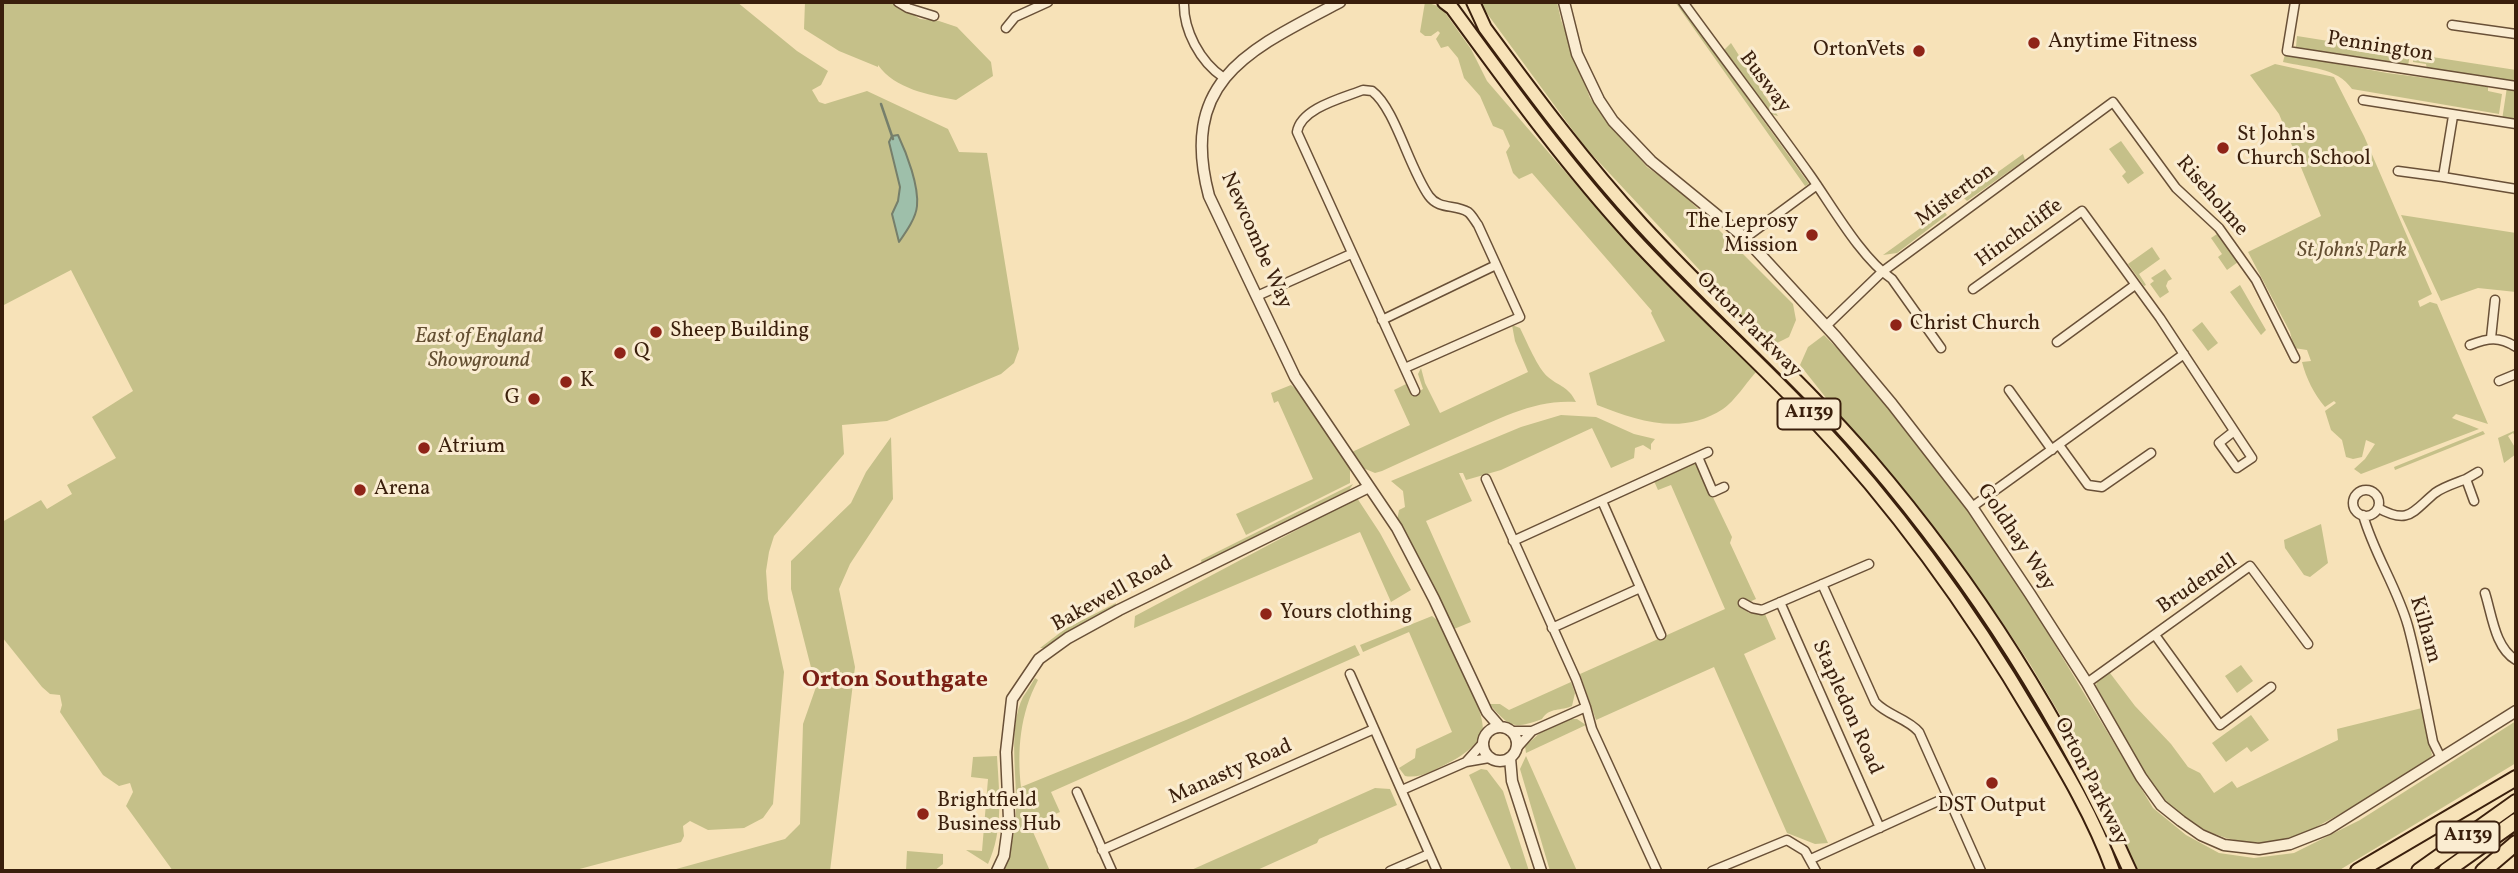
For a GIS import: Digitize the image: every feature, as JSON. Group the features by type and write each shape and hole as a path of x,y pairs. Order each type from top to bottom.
{"highway":[{"path":"2358,871 2516,778"},
{"name":"A1139","path":"2418,871 2516,802"},
{"name":"A1139","path":"2446,871 2516,821"},
{"path":"2483,871 2516,843"}],"main road":[{"name":"Orton Parkway","path":"1444,2 1452,8 1514,94 1599,200 1673,279 1811,417 1903,524 1966,609 2018,690 2073,787 2113,871"},
{"name":"Orton Parkway","path":"1473,2 1485,28 1611,191 1676,261 1822,406 1870,460 1950,560 2011,649 2058,728 2130,871"}],"street":[{"path":"898,2 934,16"},
{"path":"922,11 925,2"},
{"path":"1006,28 1015,17 1048,2"},
{"path":"1184,2 1185,21 1190,35 1214,71 1224,78"},
{"name":"Newcombe Way","path":"1339,2 1268,39 1243,57 1224,78 1203,121 1201,147 1204,176 1209,196 1295,377 1397,528 1487,712"},
{"name":"Goldhay Way","path":"1564,2 1577,54 1599,100 1613,121 1651,161 1745,238 1826,326 1892,404 1972,507 2087,683 2141,778 2161,805 2201,835 2224,845 2259,849 2290,844 2328,829 2516,711"},
{"name":"Busway","path":"1684,2 1817,185 1882,272 1892,279 1941,348"},
{"name":"Pennington","path":"2295,2 2287,51 2516,86"},
{"path":"2452,25 2516,34"},
{"path":"1405,368 1520,317 1478,225 1469,213 1441,206 1430,199 1413,170 1384,102 1372,90 1363,90 1306,114 1298,124 1297,132 1415,391"},
{"path":"2363,100 2516,124"},
{"name":"Misterton","path":"1826,326 1882,272 2113,102"},
{"name":"Riseholme","path":"2113,102 2176,188 2220,228 2256,279 2294,358"},
{"path":"2444,177 2453,116"},
{"path":"2398,171 2516,190"},
{"path":"1745,238 1817,185"},
{"name":"Hinchcliffe","path":"1973,289 2082,211 2184,354 2252,458 2237,468 2219,443 2234,432"},
{"path":"1257,296 1351,254"},
{"path":"1382,320 1496,265"},
{"path":"2057,342 2135,285"},
{"path":"2491,338 2495,300"},
{"path":"2470,345 2491,338 2505,340 2516,347"},
{"path":"1972,507 2184,354"},
{"path":"2499,381 2516,372 2516,364"},
{"path":"2009,390 2088,485 2102,487 2151,453"},
{"path":"1513,541 1708,452"},
{"path":"1698,457 1713,492 1724,487"},
{"path":"2363,516 2378,508 2393,516 2412,515 2437,491 2478,472"},
{"path":"2466,478 2474,501"},
{"path":"1486,479 1586,707 1592,729 1657,871"},
{"name":"Bakewell Road","path":"997,871 1004,856 1009,819 1006,752 1012,699 1039,659 1068,638 1119,610 1369,487"},
{"name":"Kilham","path":"2378,508 2376,495 2369,491 2360,492 2355,497 2353,505 2356,512 2363,516 2372,544 2407,625 2433,742 2441,758"},
{"path":"1602,501 1661,635"},
{"path":"1743,603 1762,610 1869,564"},
{"name":"Brudenell","path":"2087,683 2250,566 2308,644"},
{"name":"Stapledon Road","path":"1822,584 1875,702 1888,714 1913,724 1919,732 1981,871"},
{"path":"1552,628 1640,588"},
{"path":"2485,593 2503,648 2516,660"},
{"name":"Stapledon Road","path":"1780,602 1880,828"},
{"name":"Brudenell","path":"2155,635 2220,725 2272,687"},
{"path":"1350,674 1437,871"},
{"path":"1487,712 1500,727 1510,731 1532,731 1586,707"},
{"path":"1487,712 1485,754 1512,780"},
{"path":"1466,762 1485,738 1500,727"},
{"name":"Manasty Road","path":"1102,849 1374,729"},
{"path":"1510,731 1516,741 1512,780 1541,871"},
{"path":"1402,790 1466,762 1493,760 1513,753 1532,731"},
{"path":"1077,792 1112,871"},
{"path":"1811,859 1947,797"},
{"path":"1712,871 1787,840 1805,851 1816,871"},
{"path":"1390,871 1430,854"}],"green space":[{"name":"East of England Showground","path":"2,2 737,2 797,51 828,71 821,85 812,90 819,102 825,104 867,91 948,129 959,152 987,153 1019,349 1014,363 1001,374 887,421 842,425 844,454 774,536 766,571 768,599 784,672 773,804 763,818 744,828 708,830 690,821 683,826 684,836 681,842 572,871 173,871 126,806 133,792 130,783 119,786 103,775 60,712 60,695 50,694 42,687 2,637 2,522 41,500 47,509 72,494 67,485 116,458 92,417 133,391 71,270 2,306"},
{"path":"805,2 893,2 920,19 957,27 991,62 993,76 956,100 913,90 894,80 878,65 839,51 804,29"},
{"path":"1425,2 1441,7 1471,49 1487,81 1574,182 1645,261 1756,372 1723,409 1692,422 1676,424 1644,420 1597,405 1589,373 1665,341 1652,311 1532,173 1519,179 1513,173 1506,152 1510,146 1503,130 1493,126 1480,96 1464,78 1458,58 1448,46 1441,48 1436,39 1440,33 1438,31 1431,36 1420,32"},
{"path":"1482,2 1557,2 1590,98 1647,167 1679,190 1793,304 1796,320 1789,337 1777,343 1761,336 1585,147 1483,8"},
{"path":"1675,2 1678,2 1809,184 1805,186"},
{"path":"2297,36 2410,54 2408,66 2296,47"},
{"path":"1731,43 1778,116 1771,114 1724,50"},
{"path":"2285,54 2387,73 2488,86 2488,91 2502,94 2499,114 2352,89 2330,72 2283,62"},
{"path":"2413,54 2516,70 2516,82 2427,69 2426,64 2413,62"},
{"name":"St.John's Park","path":"2275,64 2334,77 2364,136 2432,294 2418,301 2420,307 2430,302 2437,304 2488,424 2456,414 2452,418 2479,429 2361,474 2354,469 2375,444 2366,440 2362,457 2346,457 2342,440 2331,430 2325,411 2336,403 2334,401 2325,407 2314,391 2302,362 2311,361 2307,350 2294,348 2290,332 2248,252 2321,216 2279,114 2250,75"},
{"path":"2507,87 2516,88 2516,123 2502,120"},
{"path":"2121,141 2144,173 2128,184 2122,176 2126,172 2109,149"},
{"path":"2023,154 2025,160 1967,201 1963,197"},
{"path":"1944,211 1947,215 1897,253 1883,255"},
{"path":"2401,215 2516,233 2516,292 2478,288 2441,301"},
{"path":"2217,234 2238,262 2227,270 2218,257 2222,254 2211,238"},
{"path":"2152,247 2160,259 2139,274 2146,285 2144,286 2128,264"},
{"path":"2165,269 2172,279 2166,286 2169,292 2160,298 2150,284 2154,281 2151,278"},
{"path":"2240,285 2266,330 2261,335 2230,292"},
{"path":"2202,322 2218,343 2208,351 2192,330"},
{"path":"1512,325 1520,328 1544,373 1567,390 1576,402 1546,404 1518,411 1382,471 1375,473 1363,468 1352,452 1410,425 1394,390 1408,383 1414,394 1423,389 1418,374 1421,368 1425,383 1440,413 1528,372 1515,341"},
{"path":"1824,335 1892,404 1972,507 2153,808 2186,835 2219,853 2254,858 2294,853 2360,820 2516,721 2516,763 2338,871 2138,871 2069,730 1996,613 1800,365 1808,347"},
{"path":"1291,385 1350,469 1350,483 1246,535 1236,514 1313,479 1278,401 1274,403 1271,393"},
{"path":"1561,415 1596,417 1634,434 1655,439 1651,450 1643,445 1635,448 1634,458 1611,468 1592,428 1501,470 1466,480 1463,473 1459,473 1472,501 1426,521 1471,622 1454,629 1429,576 1397,521 1399,510 1405,507 1403,491 1391,481 1521,427"},
{"path":"2516,430 2516,438 2513,433 2508,436 2516,454 2504,463 2498,438"},
{"path":"2483,431 2485,434 2395,470 2394,467"},
{"path":"891,437 893,499 850,564 839,589 855,667 830,871 669,871 785,839 800,824 803,724 816,687 791,589 791,561 851,503 866,472"},
{"path":"1696,462 1732,537 1730,543 1756,599 1740,606 1749,613 1765,614 1776,639 1744,654 1828,843 1815,844 1787,833 1714,667 1596,720 1580,674 1725,609 1671,485 1658,490 1654,481"},
{"path":"1353,484 1349,490 1202,564 1201,560"},
{"path":"1357,498 1380,533 1411,590 1391,602 1360,532 1134,628 1135,616"},
{"path":"2321,524 2328,563 2310,577 2304,575 2285,548 2284,540"},
{"path":"1116,603 1114,607 1060,637 1046,648 1040,648 1065,629"},
{"path":"1432,616 1441,623 1468,680 1480,713 1482,734 1464,754 1423,775 1411,777 1405,776 1399,768 1415,758 1416,749 1452,732 1409,632 1363,652 1360,645"},
{"path":"1355,645 1360,655 1051,792 1060,812 1030,825 1050,871 1003,871 1011,848 1015,823 1014,736 1018,709 1035,678 1038,680 1027,706 1021,732 1021,787 1186,720"},
{"path":"2241,665 2253,681 2237,693 2225,676"},
{"path":"2110,673 2135,706 2171,744 2188,767 2200,773 2214,793 2232,781 2237,788 2338,740 2337,729 2422,708 2432,755 2368,798 2295,837 2268,843 2238,841 2197,826 2173,808 2150,781 2096,686 2097,681"},
{"path":"1571,682 1575,693 1572,706 1552,711 1542,719 1524,725 1507,722 1489,704 1500,704 1509,710"},
{"path":"2251,715 2269,740 2251,752 2247,747 2226,762 2212,743"},
{"path":"1571,719 1577,719 1586,725 1526,753 1525,746 1540,733"},
{"path":"997,756 998,824 988,864 966,850 982,851 988,779 971,777 973,757"},
{"path":"1526,756 1577,871 1550,871 1520,769"},
{"path":"1481,769 1487,770 1503,791 1529,871 1512,871 1469,775"},
{"path":"1375,788 1390,789 1397,805 1255,871 1189,871"},
{"path":"907,851 943,854 943,864 934,871 906,871"}],"shaded area":[{"path":"898,135 912,170 917,198 915,215 899,242 892,214 900,187 889,142 892,136"}],"waterway":[{"path":"881,104 893,139"}],"place":[{"name":"Anytime Fitness","path":"2034,43"},
{"name":"OrtonVets","path":"1919,51"},
{"name":"St John's Church School","path":"2223,148"},
{"name":"The Leprosy Mission","path":"1812,235"},
{"name":"Christ Church","path":"1896,325"},
{"name":"Sheep Building","path":"656,332"},
{"name":"Q","path":"620,353"},
{"name":"K","path":"566,382"},
{"name":"G","path":"534,399"},
{"name":"Atrium","path":"424,448"},
{"name":"Arena","path":"360,490"},
{"name":"Yours clothing","path":"1266,614"},
{"name":"DST Output","path":"1992,783"},
{"name":"Brightfield Business Hub","path":"923,814"}],"district":[{"name":"Orton Southgate","path":"895,682"}]}
